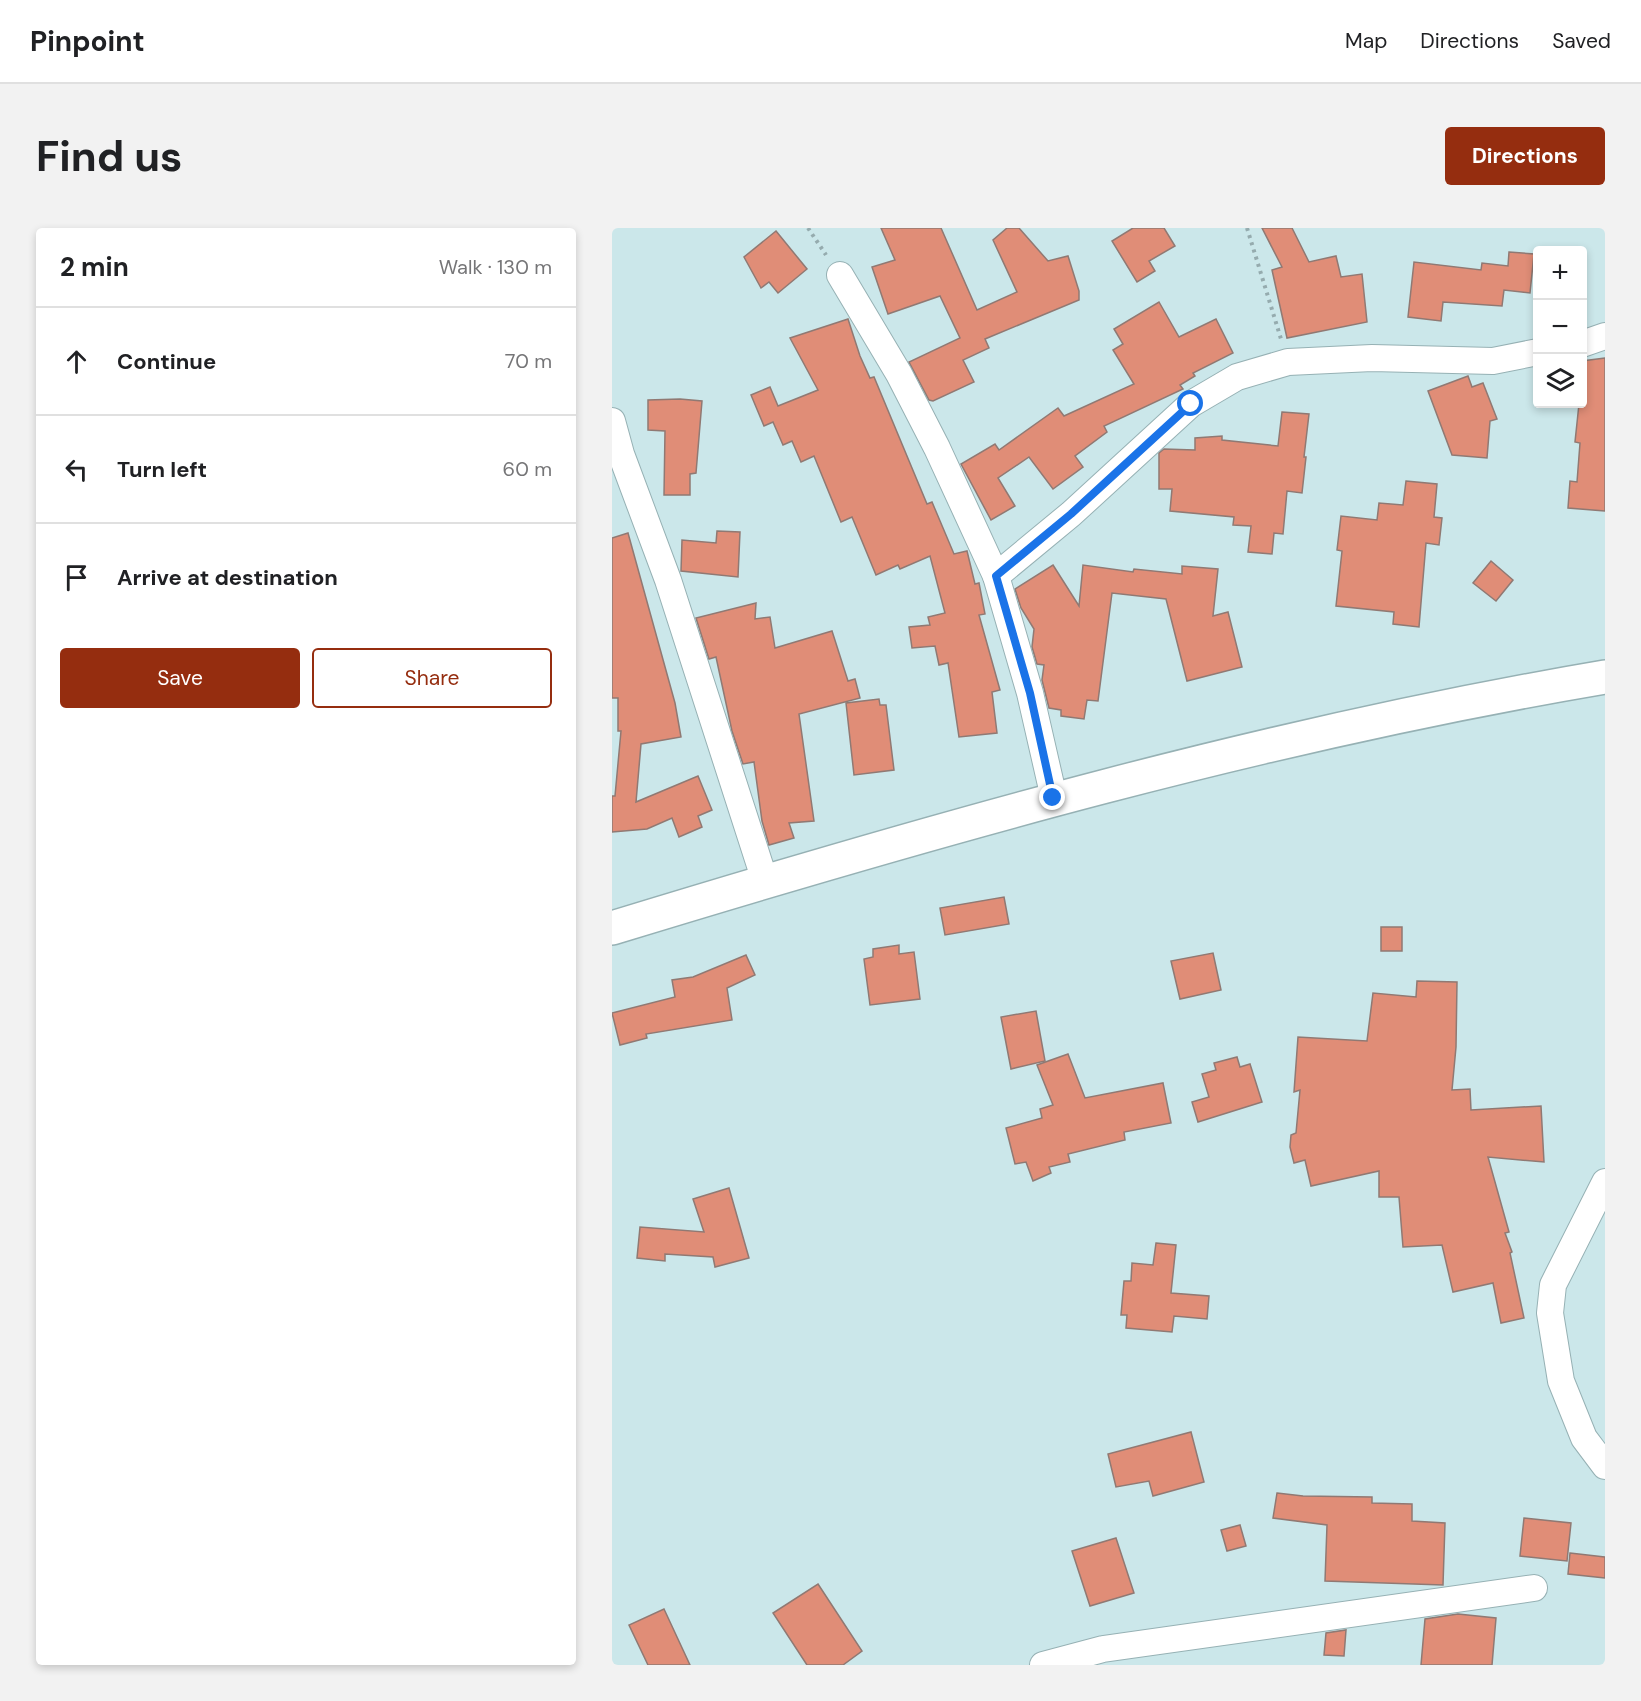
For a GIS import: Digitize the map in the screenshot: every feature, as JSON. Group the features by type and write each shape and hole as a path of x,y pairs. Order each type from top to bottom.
{"highway":[{"path":"612,928 765,881 1053,798 1378,719 1605,677"}],"street":[{"path":"840,275 899,374 996,576 1030,693 1053,798"},
{"path":"1587,342 1605,336"},
{"path":"996,576 1071,514 1191,404 1237,377 1288,362 1371,358 1493,361 1533,353"},
{"path":"612,421 621,454 668,580 765,881"},
{"path":"1605,1182 1553,1285 1550,1313 1561,1381 1584,1438 1605,1466"},
{"path":"1043,1665 1102,1649 1534,1588"}],"path":[{"path":"808,228 840,275"},
{"path":"1247,228 1288,362"}],"building":[{"path":"881,228 941,228 977,310 1017,292 993,240 1007,228 1019,228 1048,261 1068,256 1079,291 1079,300 985,339 989,348 963,360 974,382 933,401 929,400 909,362 960,338 940,296 888,314 872,267 895,260"},
{"path":"1133,228 1164,228 1175,246 1149,261 1155,271 1137,282 1112,241"},
{"path":"1262,228 1292,228 1309,262 1336,256 1341,277 1362,274 1367,322 1287,338 1272,270 1282,267"},
{"path":"776,231 807,269 778,293 769,282 761,288 744,257"},
{"path":"1509,252 1533,254 1530,293 1504,290 1502,306 1443,302 1441,321 1408,317 1414,262 1481,270 1482,263 1508,266"},
{"path":"1159,302 1179,337 1216,319 1233,353 1193,373 1195,376 1180,385 1183,389 1104,426 1107,432 1075,456 1083,467 1053,489 1029,457 998,478 1015,506 991,520 961,464 995,444 999,450 1058,408 1064,416 1134,384 1113,350 1123,344 1114,329"},
{"path":"848,319 860,356 870,378 874,377 927,504 932,502 954,554 967,551 975,584 979,583 985,614 979,615 1000,690 992,692 997,733 959,737 948,663 939,665 935,646 912,648 909,627 930,625 928,617 945,613 930,556 900,569 898,565 876,575 852,517 841,522 814,456 801,462 792,441 783,445 773,422 764,426 751,395 770,387 778,406 818,390 790,338"},
{"path":"1605,358 1605,511 1568,508 1570,481 1577,482 1580,443 1575,442 1579,408 1587,408 1587,360"},
{"path":"1468,376 1472,387 1483,383 1497,419 1490,421 1487,458 1452,455 1428,391"},
{"path":"648,400 702,401 696,473 690,474 690,495 664,495 665,431 648,430"},
{"path":"1282,412 1309,414 1304,457 1306,457 1302,493 1287,491 1283,534 1274,533 1272,554 1248,552 1251,526 1233,525 1234,517 1170,511 1172,489 1159,489 1159,453 1164,449 1195,450 1195,438 1222,436 1222,440 1278,446"},
{"path":"1406,481 1437,484 1434,517 1442,518 1439,545 1426,543 1419,627 1393,624 1394,612 1336,606 1342,551 1337,550 1341,516 1377,520 1379,503 1403,505"},
{"path":"717,531 740,532 738,577 681,571 682,540 716,543"},
{"path":"628,533 675,703 681,737 641,744 636,802 698,776 712,810 698,816 702,827 679,837 672,818 647,829 612,832 612,796 615,796 621,731 618,731 618,698 612,698 612,538"},
{"path":"1491,561 1513,580 1496,601 1473,583"},
{"path":"1053,565 1079,606 1083,565 1133,572 1134,569 1182,574 1182,566 1218,569 1213,616 1228,612 1242,667 1187,681 1166,599 1112,593 1098,701 1087,700 1084,719 1061,716 1061,710 1049,708 1042,680 1044,665 1037,664 1032,647 1034,629 1021,608 1015,589"},
{"path":"756,603 755,619 770,617 775,648 832,631 848,681 855,679 860,698 799,714 814,821 789,823 794,838 769,845 762,821 754,762 743,764 732,731 716,657 709,659 696,618"},
{"path":"879,699 880,705 886,705 894,770 854,775 846,703"},
{"path":"1004,897 1009,924 945,935 940,908"},
{"path":"1381,927 1402,927 1402,951 1381,951"},
{"path":"899,945 899,954 914,952 920,999 870,1005 864,959 873,957 873,949"},
{"path":"1213,953 1221,990 1180,999 1171,961"},
{"path":"746,955 755,975 727,988 732,1020 646,1034 647,1038 620,1045 612,1013 675,997 672,980 693,977"},
{"path":"1417,981 1457,982 1456,1047 1452,1090 1470,1089 1471,1110 1541,1106 1544,1162 1488,1157 1509,1232 1505,1233 1512,1252 1510,1253 1524,1318 1501,1323 1493,1283 1453,1292 1442,1245 1403,1247 1399,1197 1379,1197 1379,1171 1311,1186 1305,1160 1294,1163 1290,1147 1291,1135 1296,1133 1300,1090 1294,1092 1298,1037 1367,1041 1373,993 1416,997"},
{"path":"1036,1011 1045,1061 1011,1069 1001,1017"},
{"path":"1068,1054 1085,1098 1163,1083 1171,1123 1124,1132 1125,1140 1068,1154 1070,1162 1049,1167 1051,1173 1033,1181 1026,1162 1015,1164 1006,1128 1042,1118 1040,1109 1053,1105 1037,1065"},
{"path":"1237,1057 1240,1067 1250,1064 1262,1102 1198,1122 1192,1102 1209,1097 1202,1074 1216,1070 1214,1063"},
{"path":"729,1188 749,1258 715,1267 713,1257 665,1254 665,1261 637,1258 640,1227 704,1232 693,1199"},
{"path":"1156,1243 1176,1245 1171,1293 1209,1296 1207,1319 1174,1316 1172,1332 1126,1328 1127,1315 1121,1315 1124,1281 1131,1281 1132,1263 1153,1265"},
{"path":"1191,1432 1204,1482 1153,1496 1149,1481 1116,1487 1108,1454"},
{"path":"1277,1493 1303,1496 1372,1497 1372,1503 1412,1504 1412,1521 1445,1523 1443,1585 1325,1581 1327,1525 1273,1518"},
{"path":"1524,1518 1571,1523 1567,1561 1520,1556"},
{"path":"1240,1525 1246,1546 1227,1551 1221,1530"},
{"path":"1116,1538 1134,1593 1090,1606 1072,1551"},
{"path":"1570,1553 1605,1557 1605,1578 1568,1574"},
{"path":"818,1584 862,1651 843,1665 807,1665 773,1613"},
{"path":"664,1609 690,1665 648,1665 629,1625"},
{"path":"1458,1614 1496,1618 1492,1665 1421,1665 1425,1619"},
{"path":"1346,1630 1344,1656 1324,1655 1326,1633"}],"route":[{"path":"1053,798 1030,693 996,576 1071,514 1191,404"}]}
